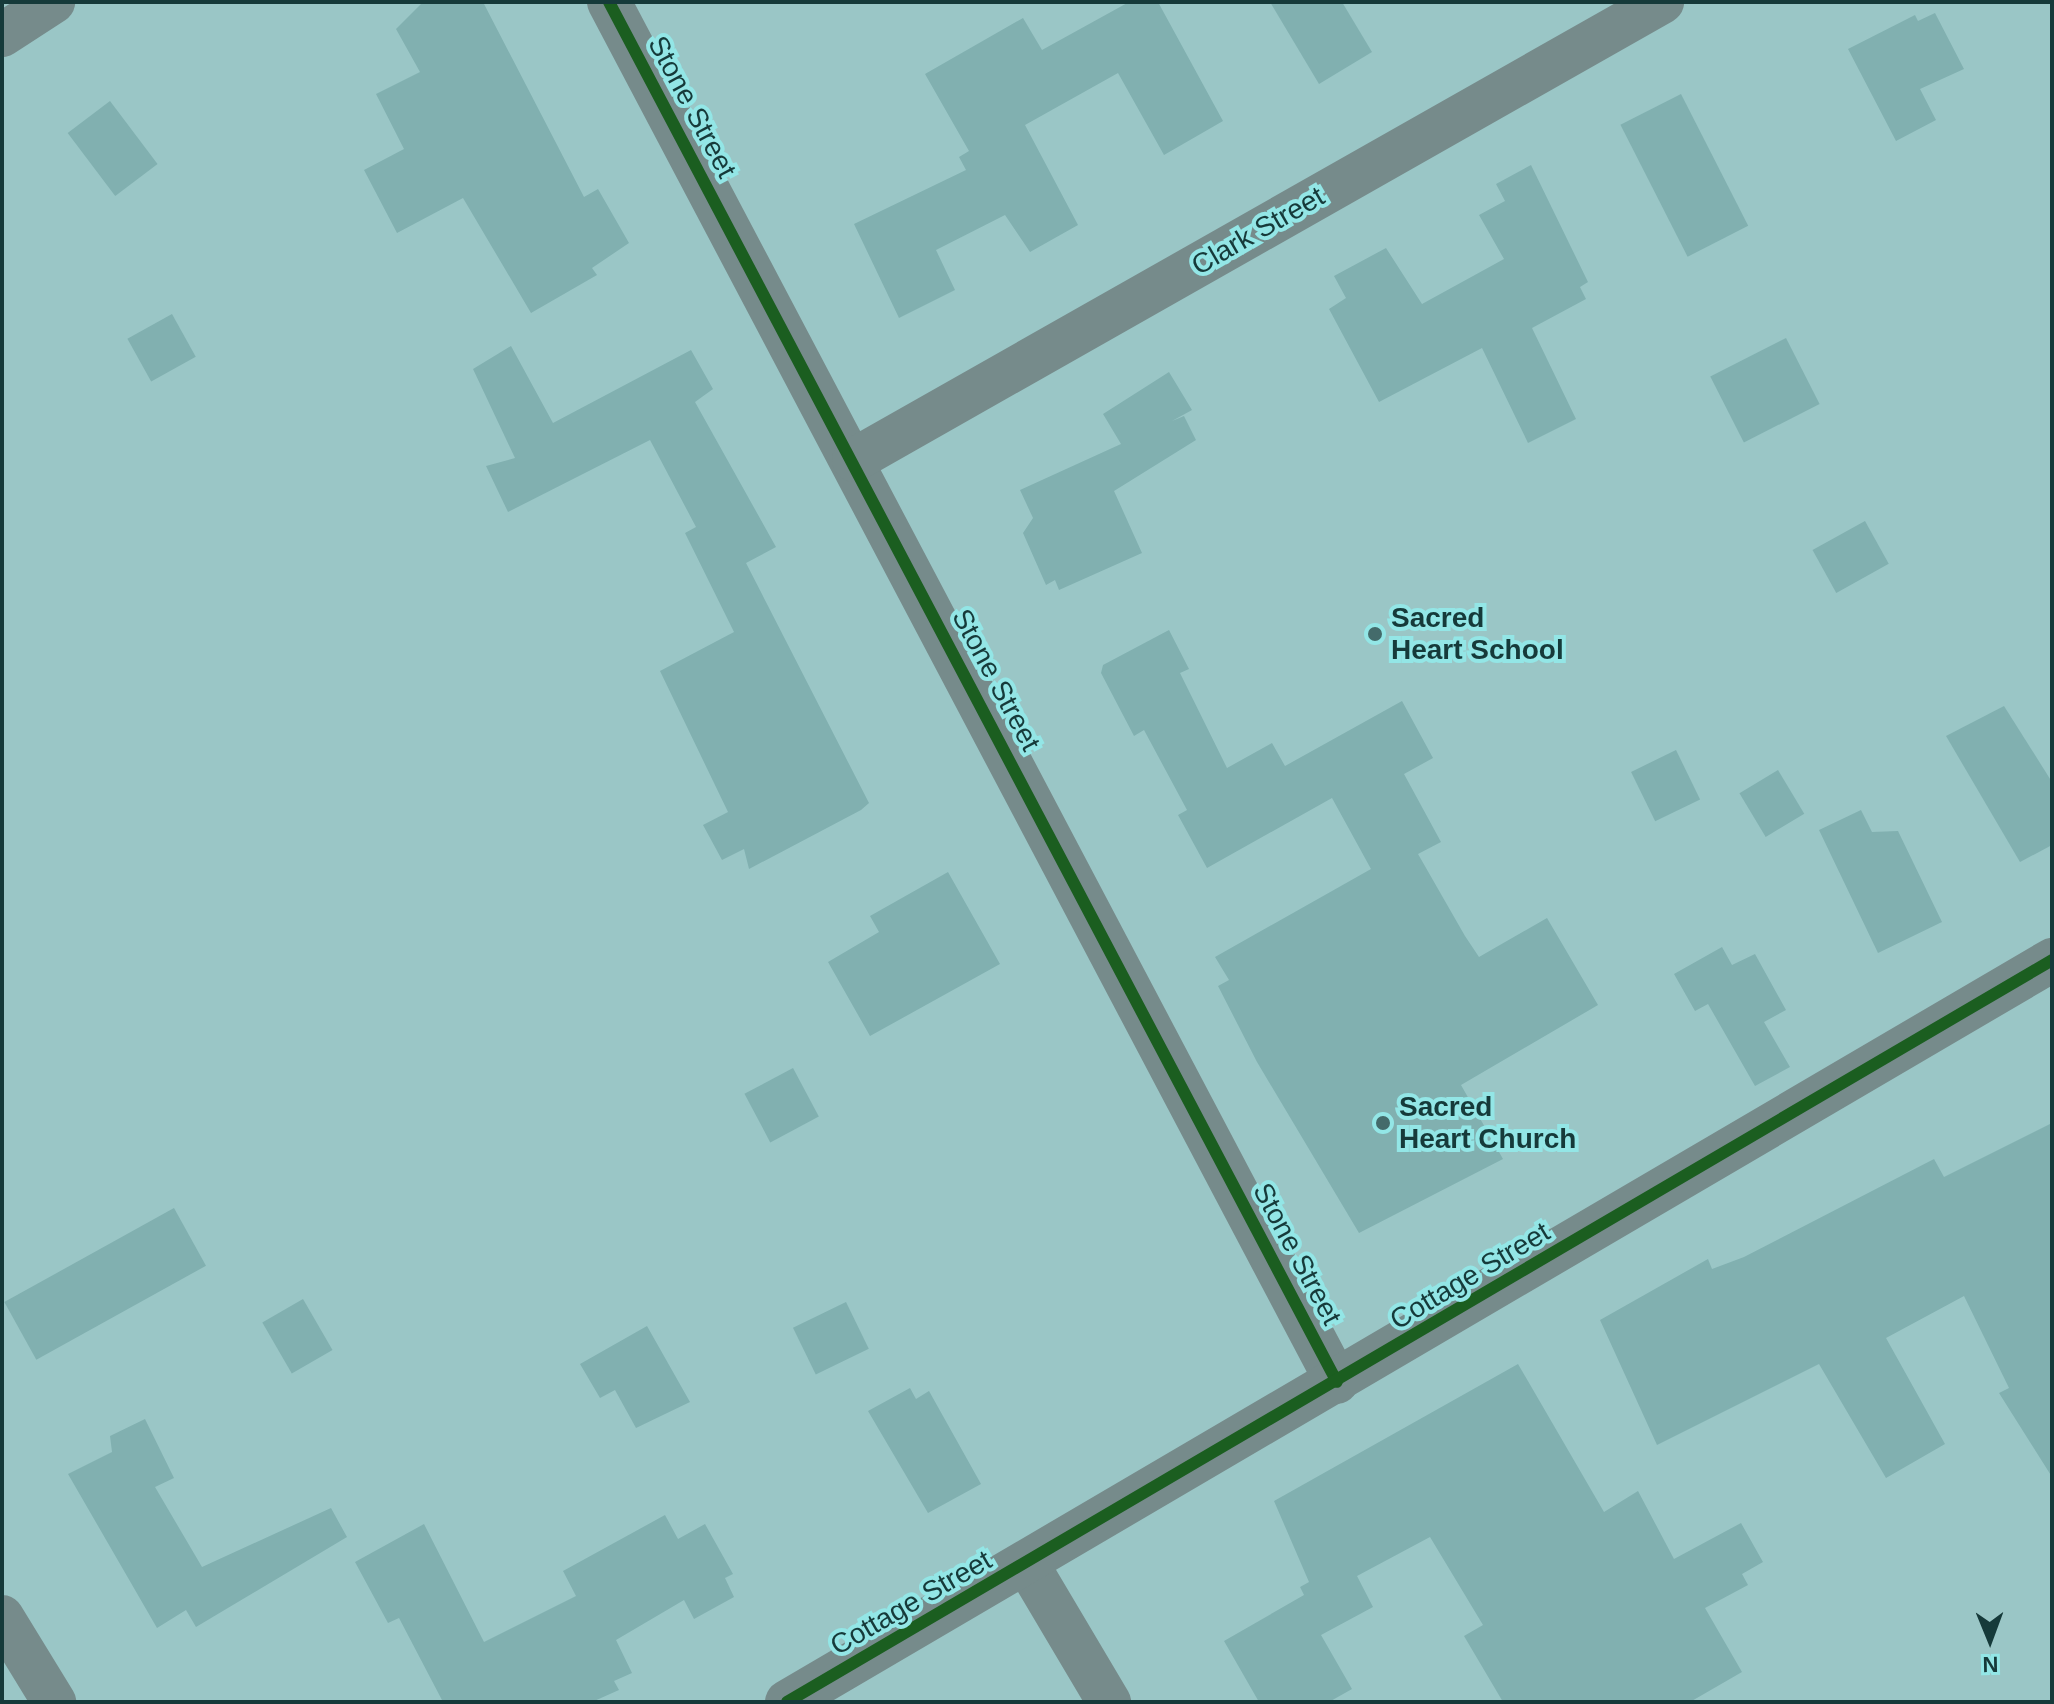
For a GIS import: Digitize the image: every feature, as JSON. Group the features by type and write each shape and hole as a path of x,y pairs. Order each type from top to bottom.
{"street":[{"path":"2,35 53,2"},
{"name":"Stone Street","path":"609,2 854,460 1337,1382"},
{"name":"Clark Street","path":"854,460 1662,2"},
{"name":"Cottage Street","path":"787,1702 2052,960"},
{"path":"1027,1564 1109,1702"},
{"path":"2,1617 54,1702"}],"building":[{"path":"423,2 483,2 584,197 598,189 629,243 592,268 597,275 531,313 463,198 397,233 364,170 404,149 376,94 420,72 396,29"},
{"path":"1129,2 1158,2 1223,121 1164,155 1118,73 1025,125 1078,225 1030,252 1005,215 936,250 955,290 899,318 854,224 966,170 959,157 969,151 925,74 1023,18 1042,50"},
{"path":"1270,2 1342,2 1372,52 1319,84"},
{"path":"1935,13 1964,69 1920,89 1936,120 1896,141 1848,49 1915,15 1918,21"},
{"path":"1681,94 1748,226 1688,257 1620,125"},
{"path":"110,101 158,164 115,196 68,133"},
{"path":"1531,165 1588,282 1580,287 1586,299 1532,328 1576,419 1528,443 1482,348 1379,402 1329,309 1346,298 1334,276 1386,248 1422,304 1504,259 1479,215 1505,201 1496,184"},
{"path":"172,314 196,357 151,382 127,339"},
{"path":"1786,338 1820,404 1744,443 1710,377"},
{"path":"511,346 553,423 691,350 713,389 695,402 776,547 746,563 869,803 861,810 749,869 744,849 722,860 703,825 728,812 660,671 734,632 685,533 696,527 650,440 508,512 486,466 515,458 473,369"},
{"path":"1169,372 1192,410 1172,421 1184,416 1196,440 1114,491 1142,553 1059,590 1055,580 1046,585 1023,533 1033,518 1020,490 1121,444 1103,414"},
{"path":"1865,521 1889,564 1836,593 1813,550"},
{"path":"1169,630 1189,669 1180,673 1227,768 1272,743 1285,766 1402,701 1433,758 1404,774 1441,842 1418,854 1465,936 1479,957 1547,918 1598,1005 1461,1085 1503,1159 1359,1233 1257,1062 1218,986 1229,980 1215,957 1371,869 1332,798 1207,868 1178,815 1187,810 1144,730 1134,736 1101,673 1103,665"},
{"path":"2004,706 2052,782 2052,845 2020,862 1946,736"},
{"path":"1676,750 1700,799 1655,821 1631,772"},
{"path":"1778,770 1804,814 1766,837 1739,793"},
{"path":"1861,810 1872,832 1898,831 1942,922 1878,953 1819,830"},
{"path":"948,872 1000,964 870,1036 828,962 879,932 870,916"},
{"path":"1722,947 1732,965 1755,954 1786,1010 1764,1022 1790,1067 1755,1086 1708,1004 1695,1011 1674,974"},
{"path":"793,1068 819,1117 770,1142 744,1094"},
{"path":"2052,1123 2052,1477 1999,1393 2009,1388 1964,1296 1886,1338 1945,1444 1886,1478 1819,1364 1657,1445 1600,1320 1708,1259 1712,1269 1744,1257 1934,1159 1944,1177"},
{"path":"174,1208 206,1266 36,1360 4,1302"},
{"path":"303,1299 332,1350 292,1374 262,1322"},
{"path":"846,1302 869,1349 816,1375 793,1328"},
{"path":"647,1326 690,1402 636,1428 615,1390 600,1398 580,1364"},
{"path":"1518,1364 1604,1512 1638,1491 1674,1559 1741,1523 1763,1562 1742,1574 1748,1585 1705,1608 1742,1672 1690,1702 1503,1702 1464,1636 1483,1625 1430,1537 1357,1576 1373,1607 1321,1635 1352,1689 1329,1702 1259,1702 1224,1641 1304,1595 1300,1587 1309,1582 1274,1501"},
{"path":"910,1388 916,1399 929,1391 981,1484 928,1513 868,1411"},
{"path":"145,1419 174,1478 155,1487 202,1567 331,1508 347,1537 196,1627 186,1610 157,1628 68,1474 112,1452 110,1436"},
{"path":"665,1515 678,1539 705,1524 733,1574 725,1578 734,1597 694,1619 684,1600 616,1640 632,1673 614,1681 619,1690 592,1702 443,1702 399,1618 388,1623 355,1562 424,1524 484,1642 576,1596 563,1571"}],"cycle path":[{"path":"609,2 1337,1382"},
{"path":"787,1702 2052,960"}],"place":[{"name":"Sacred Heart School","path":"1375,634"},
{"name":"Sacred Heart Church","path":"1383,1123"}]}
